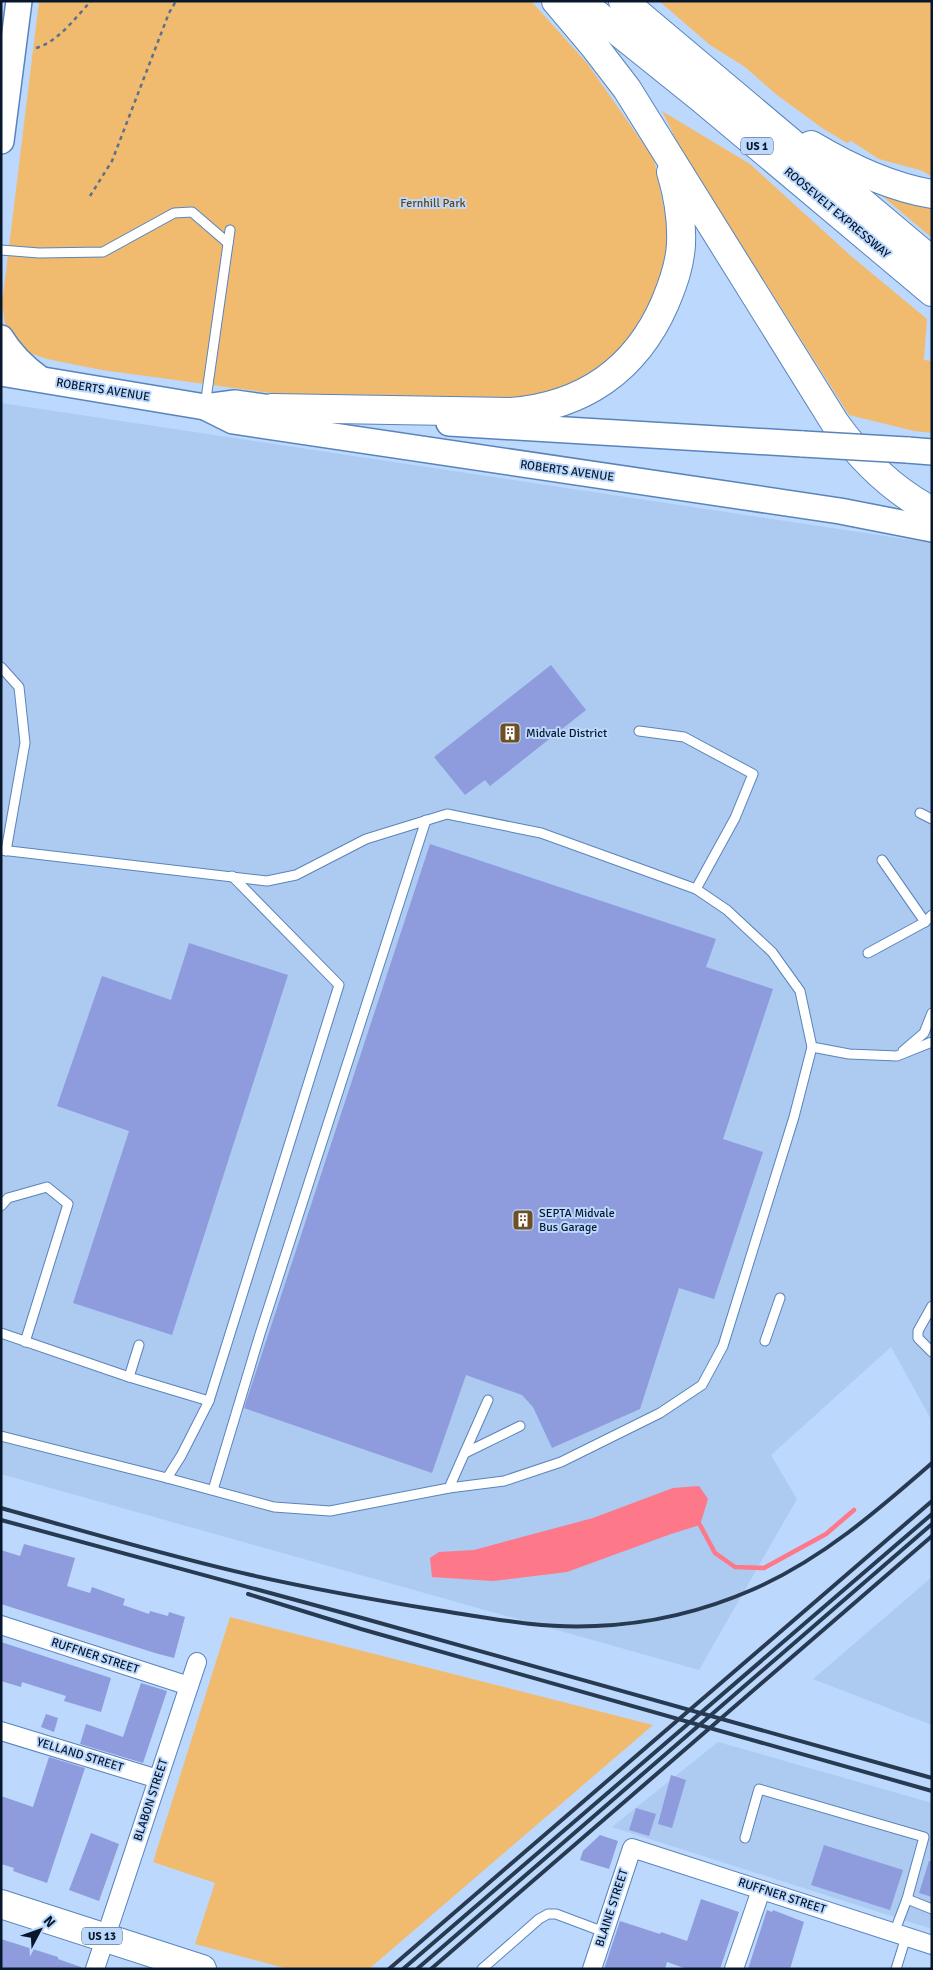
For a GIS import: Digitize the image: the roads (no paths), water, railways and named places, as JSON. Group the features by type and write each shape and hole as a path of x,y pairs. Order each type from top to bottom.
{"main road":[{"path":"1,141 7,56 19,1"},
{"path":"556,1 612,67 847,440 877,473 895,488 932,511"},
{"name":"ROOSEVELT EXPRESSWAY","path":"580,1 932,292"},
{"name":"ROOSEVELT EXPRESSWAY","path":"623,1 744,105 932,261"},
{"path":"744,105 813,147 853,168 902,187 932,194"},
{"path":"272,408 511,412 550,406 569,400 603,382 618,370 642,343 654,324 676,272 681,243 678,204 669,166 658,138"},
{"path":"1,338 13,356 42,380"},
{"name":"ROBERTS AVENUE","path":"1,373 205,406 235,402 346,417 932,452"},
{"name":"ROBERTS AVENUE","path":"205,406 233,421 840,511 932,529"},
{"name":"US 13","path":"1,1904 202,1969"}],"street":[{"name":"RUFFNER STREET","path":"1,1625 189,1686"},
{"name":"BLABON STREET","path":"95,1969 197,1662"},
{"name":"YELLAND STREET","path":"1,1731 158,1779"},
{"name":"RUFFNER STREET","path":"632,1848 932,1945"},
{"name":"BLAINE STREET","path":"592,1969 632,1848"},
{"path":"734,1969 761,1890"}],"lane":[{"path":"1,250 39,253 104,252 174,213 192,212 228,243"},
{"path":"205,406 230,230"},
{"path":"1,667 19,687 26,744 4,851 267,881 296,875 366,838 447,814 541,833 696,890 726,910 772,952 800,991 812,1047 794,1117 723,1346 702,1384 660,1412 562,1462 504,1481 449,1488 330,1511 274,1507 1,1436"},
{"path":"639,731 684,737 754,774 735,818 696,890"},
{"path":"920,813 932,819"},
{"path":"213,1490 263,1324 426,820"},
{"path":"882,860 924,922"},
{"path":"167,1478 210,1401 339,985 232,876"},
{"path":"868,953 924,922 932,915"},
{"path":"897,1056 924,1033 932,1012"},
{"path":"812,1047 849,1054 897,1056 932,1042"},
{"path":"1,1206 8,1198 47,1187 68,1204 25,1342"},
{"path":"765,1340 780,1298"},
{"path":"932,1306 918,1331 918,1338 932,1352"},
{"path":"1,1333 210,1401"},
{"path":"129,1376 139,1345"},
{"path":"449,1488 488,1400"},
{"path":"465,1453 520,1426"},
{"path":"745,1838 760,1789 924,1837 907,1899 896,1969"},
{"path":"907,1899 932,1908"},
{"path":"482,1969 539,1919 548,1914 556,1914 604,1932"}],"waterway":[{"path":"700,1525 715,1553 735,1567 764,1568 826,1534 854,1510"}],"railway":[{"path":"1,1508 188,1560 321,1590 516,1622 575,1627 616,1625 676,1615 716,1604 754,1589 779,1577 826,1549 891,1499 932,1463"},
{"path":"389,1969 932,1501"},
{"path":"403,1969 932,1514"},
{"path":"1,1520 362,1618 932,1778"},
{"path":"417,1969 932,1524"},
{"path":"431,1969 932,1536"},
{"path":"248,1594 361,1629 932,1791"}],"place":[{"name":"Midvale District","path":"510,733"},
{"name":"SEPTA Midvale Bus Garage","path":"523,1220"}],"park label":[{"name":"Fernhill Park","path":"433,203"}]}
